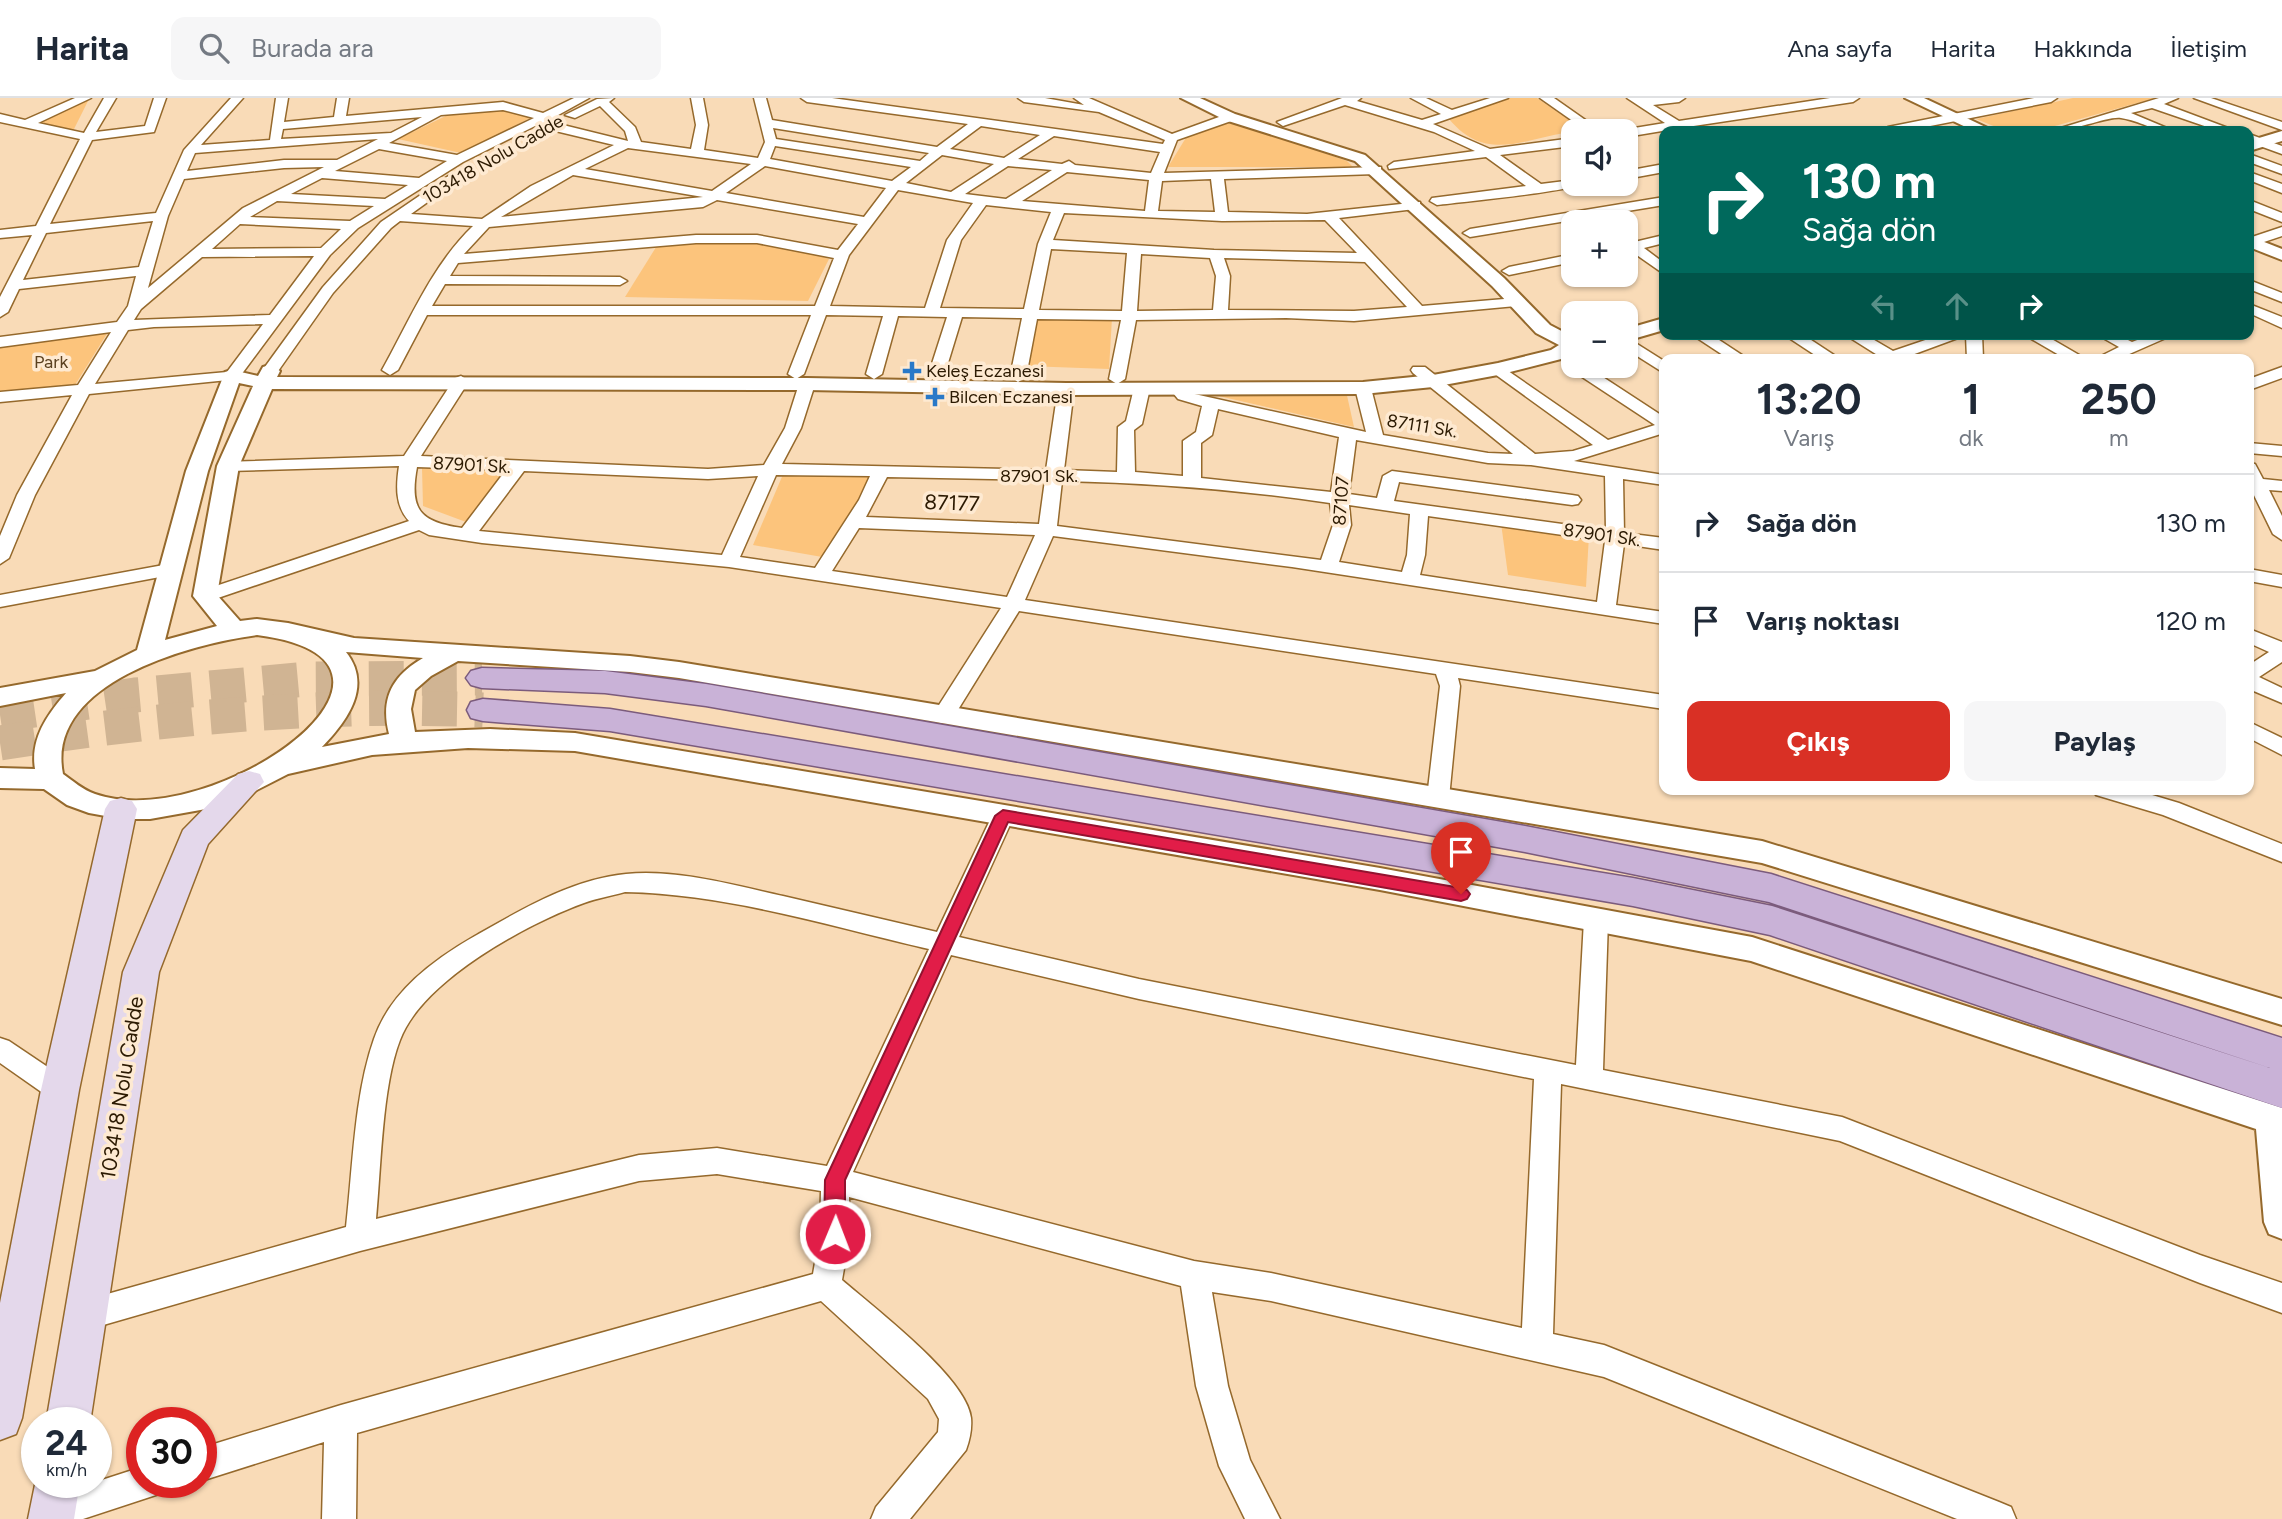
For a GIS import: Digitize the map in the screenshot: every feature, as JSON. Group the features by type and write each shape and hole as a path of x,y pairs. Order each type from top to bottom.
{"main road":[{"path":"2279,1111 1772,921 1633,891 610,720 482,694 605,682 706,695 1525,839 1771,888 2282,1055"},
{"name":"103418 Nolu Cadde","path":"71,1407 141,972 194,838 263,775"},
{"path":"0,1418 8,1327 121,809"}],"street":[{"path":"0,134 85,98"},
{"path":"0,312 87,137 110,98"},
{"path":"0,118 87,137 150,129 160,98"},
{"path":"0,558 26,495 83,388 125,326 135,306 161,216 190,150 237,98"},
{"path":"273,145 282,98"},
{"path":"340,120 343,98"},
{"path":"395,115 397,98"},
{"path":"149,653 197,471 232,376 325,253 353,225 418,182 459,159 548,121 582,98"},
{"path":"696,153 702,125 697,98"},
{"path":"397,217 484,223 703,203 763,162 771,142 760,98"},
{"path":"807,98 926,111 977,123 1051,133 1171,143 1230,117"},
{"path":"1024,98 1109,112"},
{"path":"1080,98 1171,143"},
{"path":"1188,98 1230,117 1360,158 1415,205 1561,346"},
{"path":"1217,98 1341,140 1394,166 1428,193 1527,287"},
{"path":"1320,98 1343,101 1423,123 1490,155 1539,189"},
{"path":"1417,98 1449,113"},
{"path":"1423,123 1480,101 1502,98"},
{"path":"1546,98 1577,119"},
{"path":"1638,101 1679,98"},
{"path":"1696,126 1825,100 1853,98"},
{"path":"1912,98 1973,126"},
{"path":"1913,126 2051,98"},
{"path":"2074,126 2172,98"},
{"path":"2200,98 2282,126"},
{"path":"605,99 631,131 630,144"},
{"name":"103418 Nolu Cadde","path":"205,596 228,466 268,377 328,290 386,225 439,187 548,121 605,99"},
{"path":"1283,122 1343,101"},
{"path":"1638,101 1676,126"},
{"path":"278,126 395,115 446,104 503,102 548,121 630,144 763,162 1008,204 1151,215 1222,217 1330,217 1415,205"},
{"path":"135,306 236,220 318,174 403,133 446,104"},
{"path":"2153,104 2216,126"},
{"path":"2119,113 2154,126"},
{"path":"2087,122 2097,126"},
{"path":"768,123 1006,162 1156,177 1376,170"},
{"path":"729,561 769,471 793,428 801,379 842,255 894,186 977,123"},
{"path":"1638,133 1659,131"},
{"path":"190,150 403,133"},
{"path":"953,196 1051,133"},
{"path":"2254,142 2282,136"},
{"path":"1008,204 1064,169 1101,139"},
{"path":"771,142 923,165"},
{"path":"2254,142 2282,150"},
{"path":"1151,215 1156,177 1171,143"},
{"path":"390,370 440,280 484,223 530,193 630,144"},
{"path":"1394,166 1561,144"},
{"path":"378,145 459,159"},
{"path":"2254,160 2282,170"},
{"path":"180,176 284,164 340,163"},
{"path":"1638,173 1658,170"},
{"path":"573,171 866,221"},
{"path":"318,174 418,182"},
{"path":"1217,174 1222,217"},
{"path":"2254,178 2282,189"},
{"path":"1428,193 1561,186"},
{"path":"530,193 614,210"},
{"path":"275,197 384,203"},
{"path":"932,313 954,240 982,201"},
{"path":"1462,225 1659,202"},
{"path":"2254,206 2282,218"},
{"path":"1018,377 1045,244 1059,209"},
{"path":"0,234 161,216"},
{"path":"1330,217 1420,312"},
{"path":"236,220 353,225"},
{"path":"2254,241 2282,231"},
{"path":"440,280 630,263 696,239 757,239 842,255"},
{"path":"1638,245 1659,240"},
{"path":"1045,244 1214,254 1369,258"},
{"path":"2254,244 2282,255"},
{"path":"1117,379 1129,316 1134,248"},
{"path":"197,253 325,253"},
{"path":"1638,253 1659,267"},
{"path":"1214,254 1219,260 1224,283 1219,315"},
{"path":"455,259 630,263"},
{"path":"1509,271 1561,260"},
{"path":"606,312 630,263"},
{"path":"14,285 145,271"},
{"path":"2254,286 2282,298"},
{"path":"424,311 822,310 1129,316 1286,313 1354,317 1516,302"},
{"path":"2254,310 2282,323"},
{"path":"874,374 892,311"},
{"path":"936,376 956,313"},
{"path":"0,342 166,321 274,319"},
{"path":"1638,332 1659,325"},
{"path":"1709,340 1733,354"},
{"path":"1801,340 1824,354"},
{"path":"1861,340 1882,354"},
{"path":"1895,354 1921,340"},
{"path":"2042,340 2069,354"},
{"path":"2117,340 2130,346"},
{"path":"2113,354 2148,340"},
{"path":"268,377 390,370 801,379 1066,389 1363,388 1541,348 1561,353"},
{"path":"1638,350 1659,365"},
{"path":"0,397 232,376 461,382 801,379 874,374 1117,379 1321,377 1426,375 1498,369 1561,357"},
{"path":"1498,369 1607,447"},
{"path":"2254,383 2282,372"},
{"path":"1426,375 1531,460 1659,479"},
{"path":"1601,378 1659,422"},
{"path":"461,382 409,461 404,489 413,516 429,528 729,561 1659,701"},
{"path":"1126,477 1126,427 1134,424 1142,388"},
{"name":"87111 Sk.","path":"1177,388 1184,396 1349,434 1488,457 1531,460 1575,456 1659,428"},
{"path":"1363,388 1376,439"},
{"path":"943,716 1014,603 1047,530 1066,389"},
{"path":"1192,481 1192,441 1204,435 1205,418 1211,403"},
{"name":"87107","path":"1328,567 1342,525 1339,499 1349,434"},
{"path":"1384,506 1398,443"},
{"path":"2254,448 2282,451"},
{"name":"87901 Sk.","path":"228,466 409,461 708,474 881,471 1126,477 1192,481 1339,499 1659,543"},
{"path":"467,534 518,467"},
{"path":"1606,610 1615,538 1614,476 1611,470"},
{"path":"820,575 855,522 881,471"},
{"path":"1392,476 1572,500"},
{"path":"2254,477 2282,486"},
{"path":"2254,480 2280,527"},
{"path":"1409,579 1416,555 1419,511"},
{"name":"87177","path":"855,522 1047,530 1328,567 1659,617"},
{"path":"233,629 205,596 422,523"},
{"path":"0,601 169,570"},
{"path":"2254,576 2282,581"},
{"path":"50,779 47,753 52,736 77,700 105,677 149,653 191,637 233,629 279,628 354,646 630,663 1762,852 2282,1012"},
{"path":"263,775 303,749 323,731 337,712 345,693 346,676 342,660 316,638"},
{"path":"2254,638 2282,652 2254,671"},
{"path":"404,741 396,713 397,699 410,678 453,653"},
{"path":"1438,798 1450,686 1445,669"},
{"path":"0,697 105,677"},
{"path":"2254,683 2282,696"},
{"path":"2254,732 2282,747"},
{"path":"0,778 50,779 72,796 94,805 121,809 184,804 217,795 263,775 332,752 404,741 498,739 575,742 1380,879 1752,949 2279,1111 2282,1222"},
{"path":"2127,795 2171,809 2282,853"},
{"path":"826,1285 835,1234 835,1180 1003,816"},
{"path":"360,1237 376,1083 387,1038 410,998 459,957 527,918 578,895 625,883 668,884 738,895 1153,992 1842,1129 2200,1269 2282,1298"},
{"path":"1589,1080 1596,920"},
{"path":"0,1049 60,1090"},
{"path":"1536,1346 1548,1072"},
{"path":"86,1315 360,1237 639,1168 717,1161 835,1180 1194,1275 1271,1287 1604,1362 1998,1519"},
{"path":"1194,1275 1212,1386 1234,1466 1263,1519"},
{"path":"217,1460 341,1421 826,1285"},
{"path":"826,1285 939,1388 955,1416 954,1438 888,1519"},
{"path":"338,1519 341,1421"},
{"path":"53,1504 126,1487"}],"green space":[{"path":"1509,98 1537,98 1568,119 1561,119 1561,134 1495,145 1478,141 1462,132 1446,115"},
{"path":"2073,98 2155,98 2055,126 1994,126 1976,119"},
{"path":"89,99 73,131 36,122"},
{"path":"507,108 536,115 461,153 398,139 456,111"},
{"path":"1225,124 1242,124 1347,161 1353,167 1168,167 1187,136"},
{"path":"731,240 804,250 829,259 808,301 625,297 658,244"},
{"path":"1036,317 1112,318 1109,369 1026,366"},
{"name":"Park","path":"110,329 75,385 0,394 0,344"},
{"path":"1346,391 1354,427 1210,394"},
{"path":"422,468 513,469 466,522 423,506"},
{"path":"784,472 874,473 828,558 753,545"},
{"path":"1501,523 1589,535 1586,587 1508,575"}],"tunnel":[{"path":"0,715 135,695 308,679 482,678"},
{"path":"0,743 120,726 241,714 361,709 483,710"}],"place":[{"name":"Keleş Eczanesi","path":"912,371"},
{"name":"Bilcen Eczanesi","path":"935,397"}],"route":[{"path":"835,1234 835,1180 1003,816 1461,894"}]}
